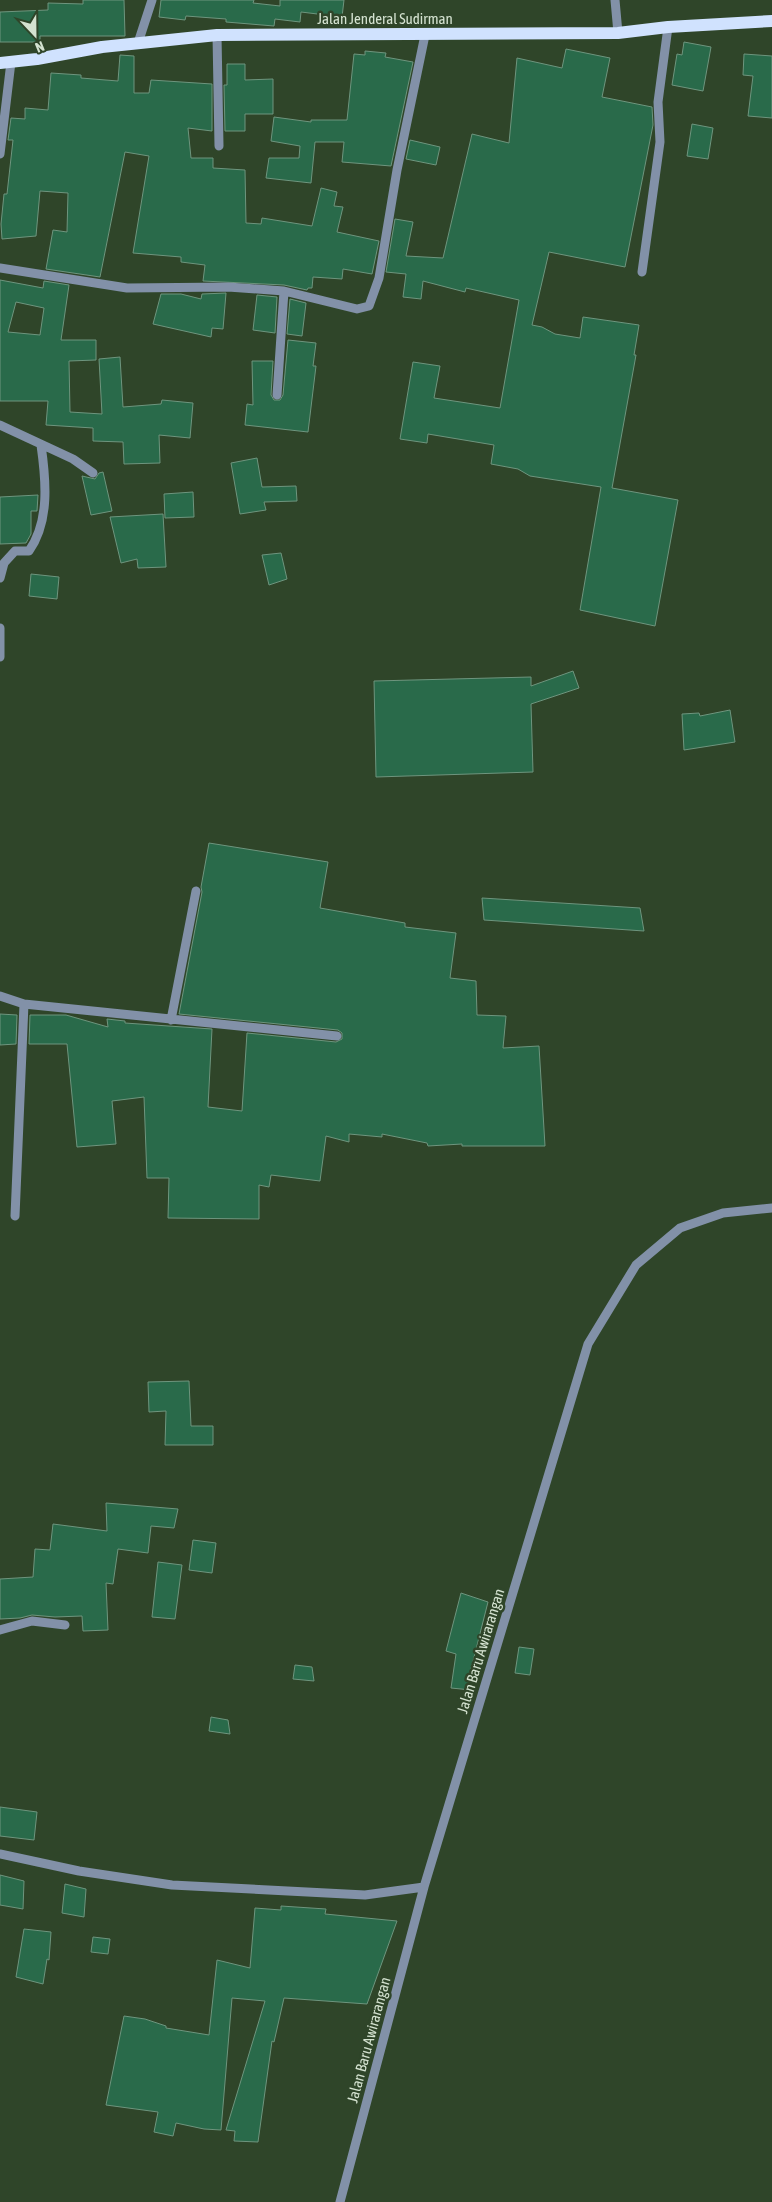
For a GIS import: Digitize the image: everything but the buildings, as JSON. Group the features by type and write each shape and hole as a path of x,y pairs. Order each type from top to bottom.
{"main road":[{"name":"Jalan Jenderal Sudirman","path":"5,62 217,35 618,33 668,27 772,21"}],"street":[{"path":"138,44 152,0"},
{"path":"615,0 618,33"},
{"path":"642,272 660,142 658,102 668,27"},
{"path":"217,35 219,146"},
{"path":"0,268 127,288 228,287 284,291 357,309 369,306 378,278 424,35"},
{"path":"0,154 5,62"},
{"path":"277,395 284,291"},
{"path":"0,425 73,459 93,473"},
{"path":"0,578 4,563 15,551 29,551 37,539 42,521 46,478 41,445"},
{"path":"0,628 0,657"},
{"path":"171,1020 196,892"},
{"path":"0,996 24,1004 337,1036"},
{"path":"15,1216 24,1004"},
{"name":"Jalan Baru Awirarangan","path":"340,2202 424,1887 588,1344 636,1265 680,1228 723,1213 772,1208"},
{"path":"0,1630 32,1621 65,1625"},
{"path":"0,1854 79,1871 172,1885 364,1895 424,1887"}]}
